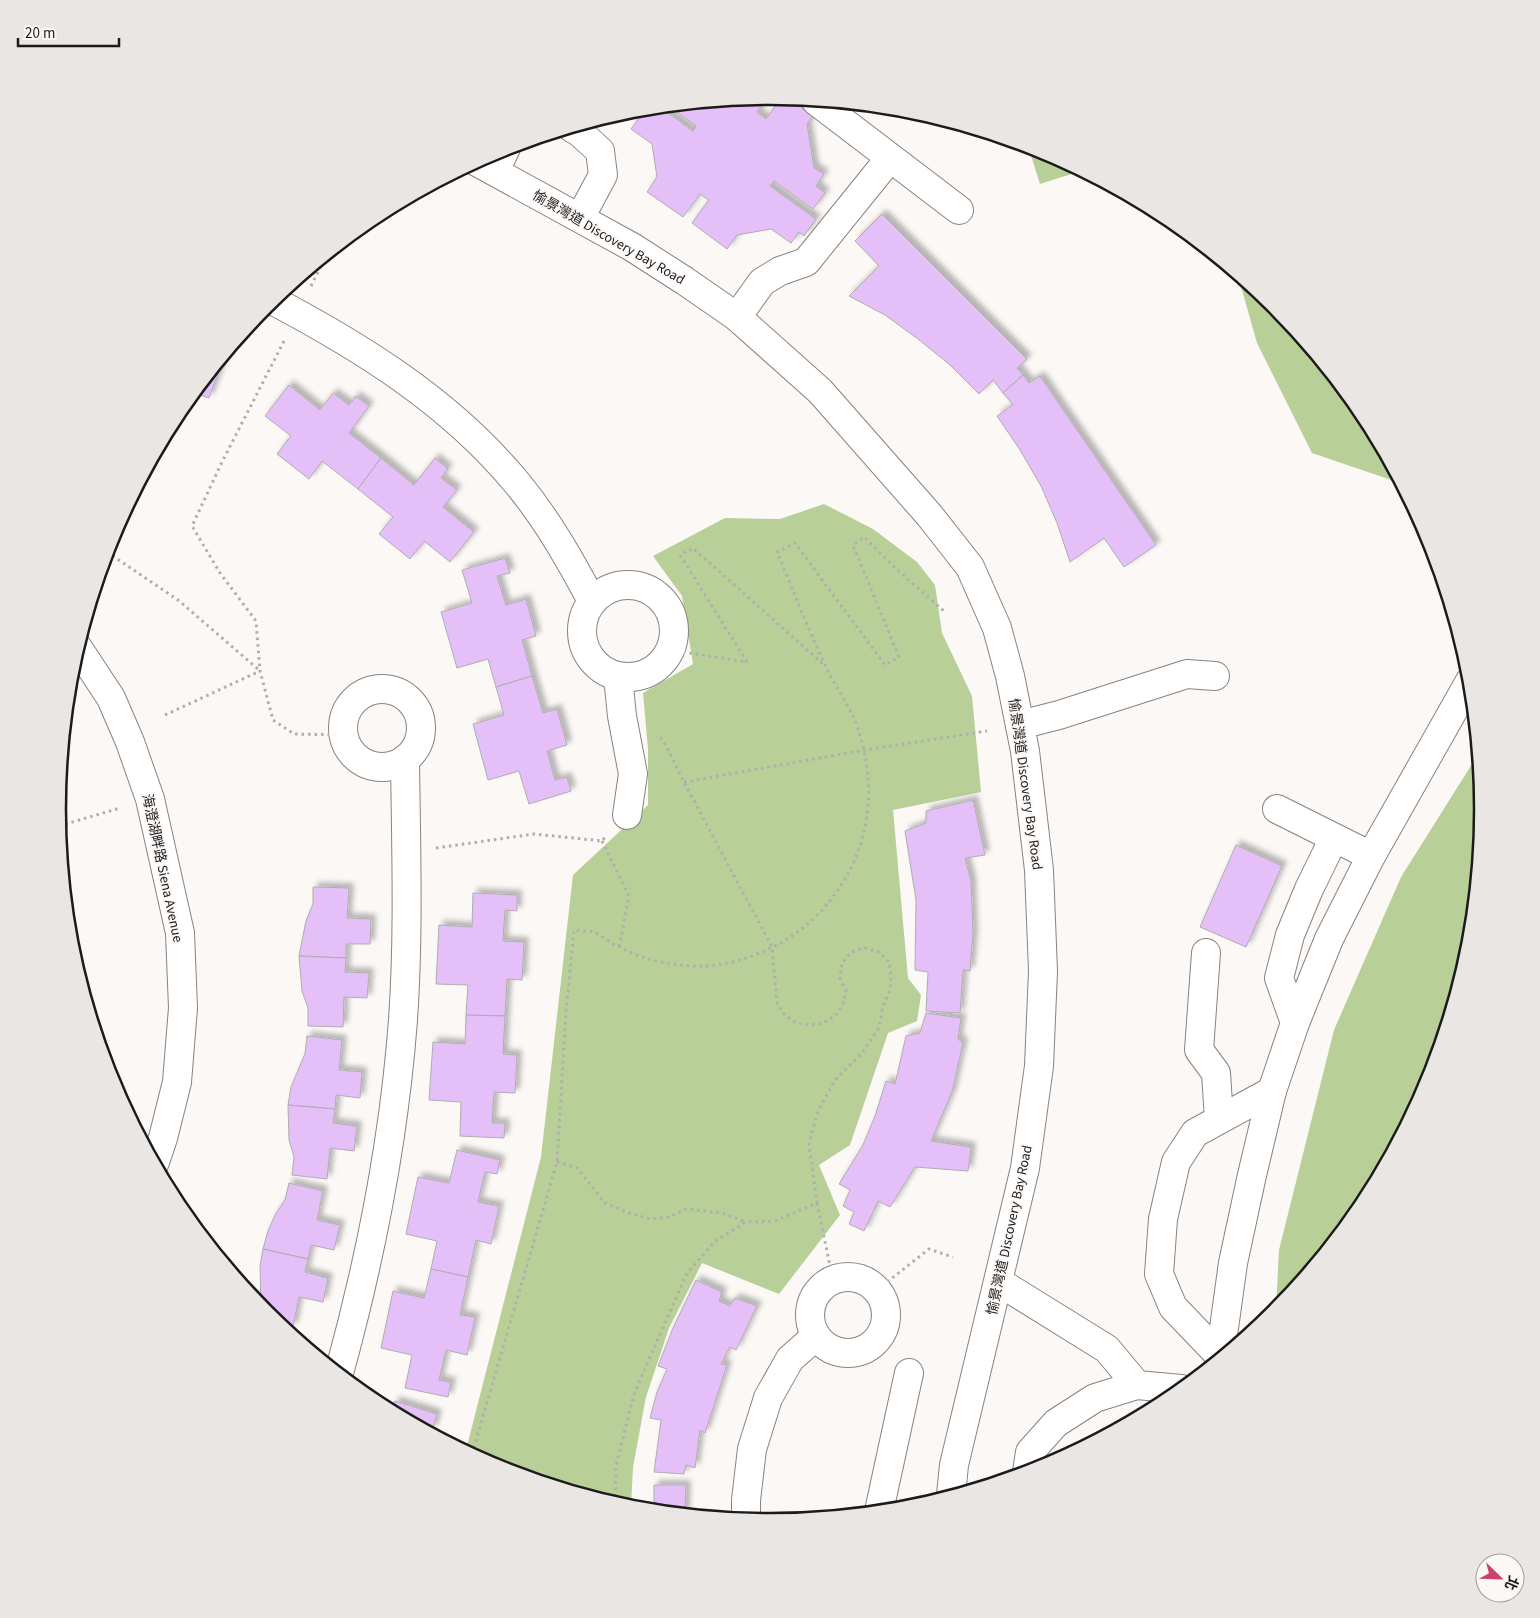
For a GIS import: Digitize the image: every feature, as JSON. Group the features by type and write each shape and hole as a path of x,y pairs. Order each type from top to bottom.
{"street":[{"path":"825,108 959,210"},
{"path":"579,132 600,151 603,175 580,218"},
{"path":"737,317 762,282 780,271 806,262 890,158"},
{"name":"愉景灣道 Discovery Bay Road","path":"495,162 580,218 632,247 685,281 737,317 820,391 930,516 970,567 997,628 1010,676 1025,751 1039,870 1043,971 1039,1066 1025,1168 954,1465 952,1489"},
{"path":"280,304 358,349 416,387 470,432 518,483 559,540 592,601"},
{"path":"632,585 646,588 659,596 668,608 673,621 674,636 670,650 661,663 648,673 634,677 618,676 603,670 597,665 584,646 582,630 585,615 592,601 604,591 618,586 632,585"},
{"name":"海澄湖畔路 Siena Avenue","path":"83,656 111,698 130,742 150,799 180,933 183,1008 177,1082 157,1154"},
{"path":"1020,725 1059,715 1187,674 1215,676"},
{"path":"618,676 633,774 627,814"},
{"path":"377,689 390,689 402,694 411,702 418,713 421,725 419,738 414,750 405,759 394,765 381,767 368,764 356,758 347,747 343,735 343,722 347,710 354,699 365,692 377,689"},
{"path":"1221,1348 1233,1263 1272,1091 1295,1023 1329,939 1371,856 1464,692"},
{"path":"342,1367 358,1305 378,1210 393,1115 403,1019 407,923 405,759"},
{"path":"1277,809 1371,856"},
{"path":"1295,1023 1280,978 1290,935 1309,889 1334,838"},
{"path":"1206,953 1199,1050 1216,1073 1219,1119"},
{"path":"1216,1352 1173,1306 1159,1274 1163,1219 1176,1162 1195,1133 1272,1091"},
{"path":"844,1276 857,1277 868,1282 877,1290 883,1300 886,1312 885,1324 880,1336 871,1345 860,1351 848,1353 836,1351 824,1345 816,1336 811,1324 814,1298 822,1287 833,1280 844,1276"},
{"path":"999,1282 1107,1349 1137,1385"},
{"path":"746,1512 752,1449 768,1398 790,1359 816,1336"},
{"path":"881,1504 909,1373"},
{"path":"1028,1463 1030,1452 1056,1423 1095,1398 1137,1385 1169,1388"}],"path":[{"path":"298,314 222,462 192,526 220,573 256,621 260,671 273,720 294,734 343,735"},
{"path":"474,1447 557,1162 566,1013 574,930 594,933 619,948 647,959 677,965 707,966 737,961 772,948 792,936 816,917 836,894 851,868 862,840 869,810 869,780 864,750 855,721 826,667 777,552 795,543 885,665 899,657 853,545 864,537 893,566 946,613"},
{"path":"670,650 747,662 680,555 693,548 826,667"},
{"path":"114,557 178,600 260,671"},
{"path":"165,715 260,671"},
{"path":"624,725 641,724 656,732 666,746 772,948 777,1003 785,1015 796,1023 809,1026 823,1023 835,1016 843,1004 846,991 840,978 842,963 851,952 865,948 879,952 889,962 890,990 883,1006 878,1028 862,1053 835,1080 818,1111 809,1144 817,1203 833,1280"},
{"path":"684,782 864,750 987,731"},
{"path":"67,824 150,799"},
{"path":"602,841 627,814"},
{"path":"406,843 434,848 534,834 602,841"},
{"path":"602,841 629,896 619,948"},
{"path":"557,1162 577,1168 605,1203 628,1213 650,1219 670,1217 686,1209 722,1213 746,1222 775,1221 817,1203"},
{"path":"615,1495 616,1466 634,1394 686,1275 714,1242 746,1222"},
{"path":"877,1290 929,1249 953,1257"}],"green space":[{"path":"1031,156 1072,174 1040,184"},
{"path":"1241,286 1268,311 1328,381 1355,418 1391,480 1312,453 1257,343"},
{"path":"824,504 873,529 917,562 935,585 942,633 972,696 981,792 893,810 908,978 921,995 917,1021 888,1033 850,1145 819,1165 840,1215 779,1294 702,1263 669,1328 646,1397 633,1467 631,1499 588,1489 544,1475 468,1444 541,1157 573,875 648,805 648,749 643,693 693,664 682,596 653,556 725,518 780,519"},
{"path":"1472,764 1474,809 1468,901 1450,991 1436,1035 1420,1078 1401,1120 1379,1161 1355,1200 1328,1237 1277,1298 1279,1250 1334,1030 1401,877"}],"building":[{"path":"762,105 757,112 766,119 776,105 800,106 813,116 807,124 814,168 824,174 816,186 825,193 813,209 774,181 770,186 816,219 804,236 799,232 791,243 771,229 737,235 727,249 692,223 709,200 700,194 683,217 647,192 657,177 652,144 631,129 639,118 668,113 693,131 696,126 676,111"},
{"path":"882,214 1027,359 1017,368 1023,375 1003,393 993,380 979,394 950,365 918,339 885,315 849,296 879,266 855,241"},
{"path":"218,373 209,398 201,395"},
{"path":"1023,375 1029,383 1040,376 1156,545 1124,567 1104,538 1070,562 1057,523 1041,486 997,416 1013,405 1003,393"},
{"path":"289,385 320,410 333,393 349,405 356,396 369,406 349,433 381,458 358,489 322,461 309,479 277,454 291,436 265,416"},
{"path":"381,458 414,485 435,458 448,469 441,478 457,490 443,507 474,532 450,562 424,541 410,559 379,534 393,517 358,489"},
{"path":"505,558 510,573 497,576 506,605 526,599 536,636 522,640 532,676 496,687 488,659 457,668 441,612 472,603 462,570"},
{"path":"532,676 543,713 557,709 567,745 547,751 555,780 567,777 571,791 529,804 519,771 488,780 473,724 504,715 496,687"},
{"path":"973,800 985,855 965,858 971,881 973,933 970,971 963,970 960,1013 926,1011 928,972 915,970 916,900 905,831 926,823 926,811"},
{"path":"1236,845 1282,866 1246,947 1200,927"},
{"path":"313,887 349,888 347,918 371,919 370,944 346,944 346,958 299,956 306,921 313,904"},
{"path":"473,893 517,895 517,911 505,910 503,941 524,942 522,980 507,979 505,1016 466,1015 468,985 436,984 439,925 472,927"},
{"path":"299,956 346,958 345,972 369,973 367,998 344,997 343,1027 308,1026 308,1008 302,991"},
{"path":"926,1013 961,1018 958,1039 963,1043 952,1092 931,1141 971,1147 968,1171 915,1167 890,1207 878,1201 864,1231 849,1224 854,1212 843,1206 850,1190 839,1184 863,1145 886,1081 895,1084 906,1036 920,1033"},
{"path":"466,1015 505,1016 503,1054 517,1055 515,1093 494,1092 492,1123 505,1123 504,1138 460,1136 461,1102 429,1100 433,1042 465,1044"},
{"path":"307,1036 342,1040 339,1070 362,1072 360,1098 336,1095 335,1109 288,1105 291,1087 305,1054"},
{"path":"288,1105 335,1109 333,1123 357,1126 354,1151 330,1148 327,1179 292,1175 294,1157 289,1140"},
{"path":"457,1150 500,1160 497,1174 485,1172 478,1202 499,1206 491,1244 476,1240 468,1277 431,1269 437,1241 406,1234 418,1177 449,1183"},
{"path":"289,1183 323,1191 317,1220 340,1225 334,1250 311,1245 308,1259 263,1249 275,1215 285,1200"},
{"path":"263,1249 308,1259 305,1272 328,1278 323,1302 299,1297 293,1326 261,1295 260,1266"},
{"path":"431,1269 468,1277 460,1315 475,1317 467,1355 446,1350 439,1380 451,1382 448,1397 405,1388 412,1355 381,1348 393,1291 424,1298"},
{"path":"696,1280 722,1292 719,1301 730,1306 735,1298 757,1306 736,1350 730,1347 721,1364 727,1365 705,1433 700,1430 695,1468 686,1465 684,1474 654,1472 661,1420 650,1418 657,1392 667,1369 658,1366 673,1328"},
{"path":"395,1401 437,1414 434,1426 418,1418 394,1403"},
{"path":"654,1485 686,1485 685,1508 654,1503"}]}
